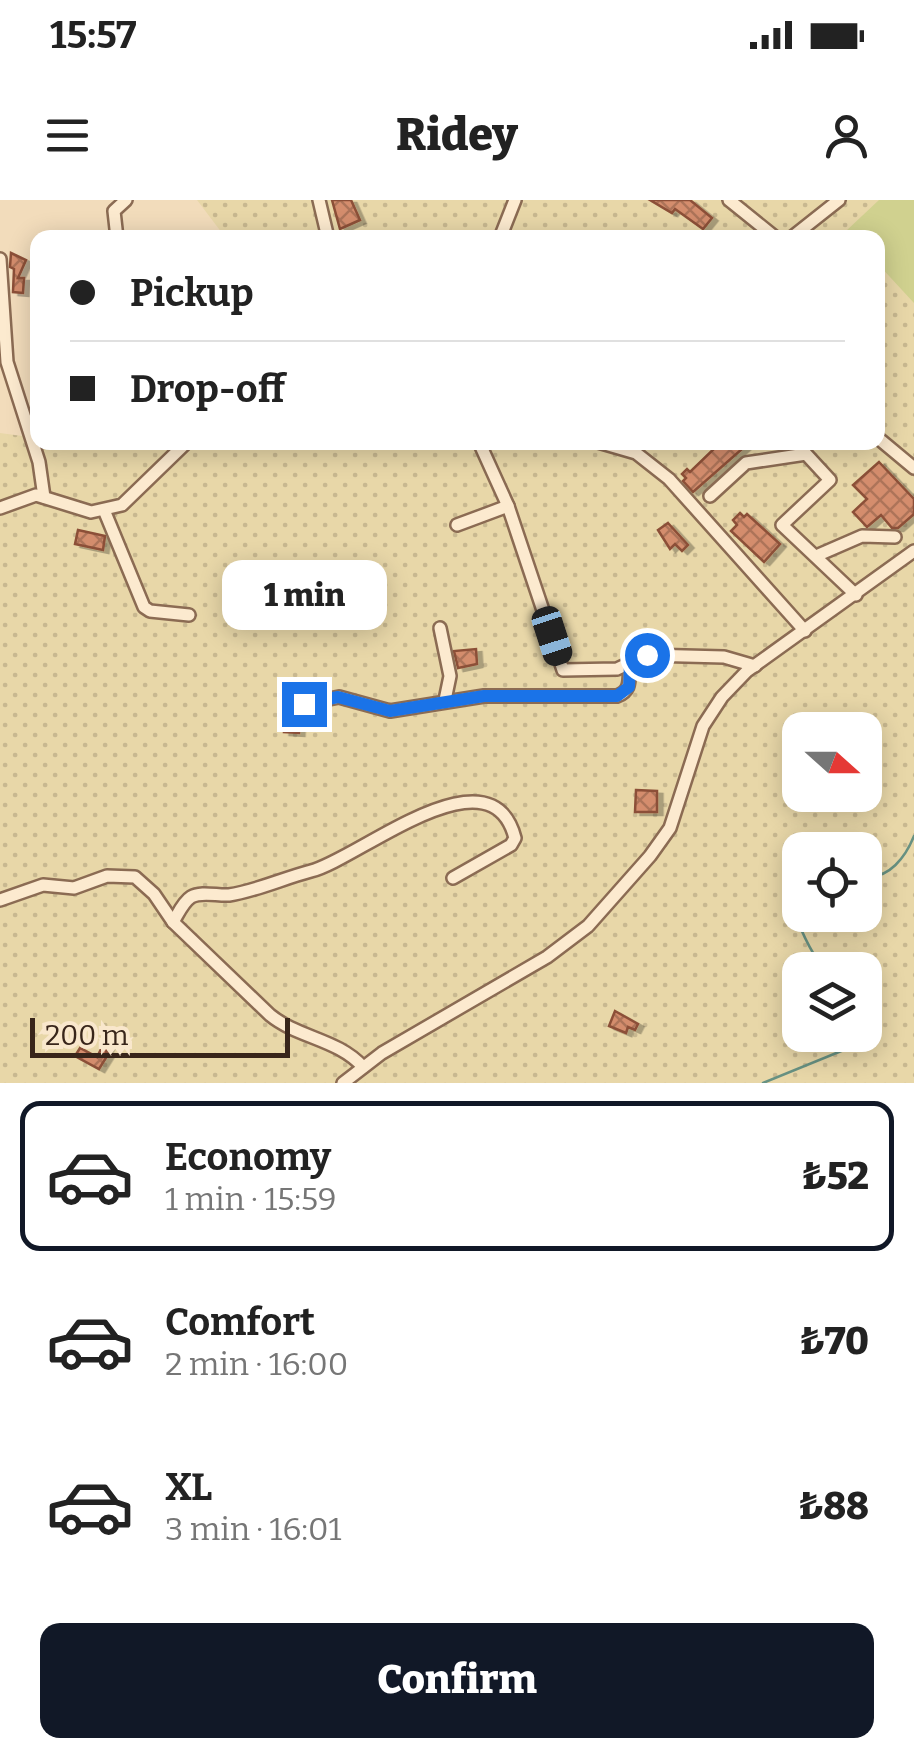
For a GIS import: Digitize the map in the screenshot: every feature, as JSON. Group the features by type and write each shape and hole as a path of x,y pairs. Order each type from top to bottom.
{"street":[{"path":"116,230 114,211 126,200"},
{"path":"319,200 326,230"},
{"path":"503,230 515,200"},
{"path":"729,200 766,230"},
{"path":"801,230 839,200"},
{"path":"0,259 7,362 30,434"},
{"path":"885,444 914,468"},
{"path":"35,450 44,497"},
{"path":"0,508 36,494 91,512 122,505 179,450"},
{"path":"483,450 508,506 563,670 617,669 647,655 724,657 755,666"},
{"path":"626,450 670,478 805,631"},
{"path":"710,496 746,463 806,454 830,480 782,524 856,595"},
{"path":"458,524 508,506"},
{"path":"104,510 144,607 189,615"},
{"path":"816,556 862,536 895,537"},
{"path":"343,1083 382,1053 547,957 588,926 670,828 704,726 722,697 755,666 914,551"},
{"path":"440,628 450,676 445,700"},
{"path":"304,704 338,697 390,711 484,696 617,696 629,687 630,663"},
{"path":"173,922 195,895 235,894 331,866 416,815 452,806 496,807 510,819 515,838 511,846 453,878"},
{"path":"0,900 42,885 74,888 106,876 140,881 173,922 283,1026 338,1048 363,1068"}],"shaded area":[{"path":"197,200 914,200 914,1083 0,1083 0,433 30,437 30,450 885,450 885,230 220,230"}],"green space":[{"path":"879,200 914,200 914,303 885,272 885,230 847,230"}],"building":[{"path":"332,200 351,200 360,220 340,229"},
{"path":"650,200 690,200 712,218 703,229 675,209 672,213"},
{"path":"11,253 26,260 18,278 24,278 23,293 13,292"},
{"path":"713,450 741,450 693,492 683,481 686,478 682,474 687,469 690,472"},
{"path":"879,462 914,499 914,514 898,528 892,528 881,515 867,527 853,512 867,499 853,485"},
{"path":"740,513 744,517 747,514 780,544 764,562 731,531 737,525 733,520"},
{"path":"668,523 688,545 682,551 675,544 670,549 658,530"},
{"path":"78,530 105,536 103,550 75,544"},
{"path":"476,649 477,664 458,668 454,651"},
{"path":"286,704 300,712 299,733 284,732"},
{"path":"636,790 657,791 657,812 635,812"},
{"path":"615,1011 638,1024 635,1030 628,1027 626,1033 609,1026"},
{"path":"104,1043 109,1045 109,1053 99,1069 75,1056 80,1048 97,1057"}],"waterway":[{"path":"882,874 901,858 914,836"},
{"path":"803,932 813,952"},
{"path":"763,1083 839,1052"}],"route":[{"path":"304,704 338,697 390,711 484,696 617,696 629,687 630,663 647,655"}]}
